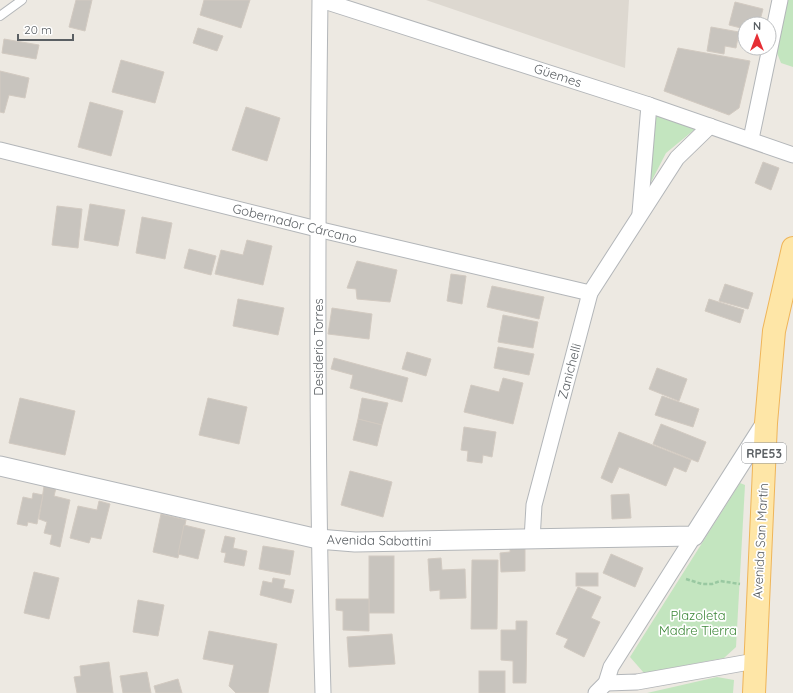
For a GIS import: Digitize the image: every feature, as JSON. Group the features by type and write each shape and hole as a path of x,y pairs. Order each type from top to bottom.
{"main road":[{"name":"Avenida San Martín","path":"754,693 766,423 774,331 793,248"}],"street":[{"name":"Güemes","path":"321,0 649,105 793,155"},
{"name":"Desiderio Torres","path":"321,0 317,229 318,539 323,693"},
{"path":"750,139 780,0"},
{"name":"Zanichelli","path":"640,215 649,105"},
{"name":"Zanichelli","path":"532,540 534,505 590,293 677,158 710,126"},
{"name":"Gobernador Cárcano","path":"0,150 317,229 590,293"},
{"path":"602,690 611,667 766,423"},
{"name":"Avenida Sabattini","path":"0,466 318,539 355,542 694,536"},
{"path":"602,690 637,682 755,661"}],"lane":[{"path":"0,16 22,0"}],"path":[{"path":"689,581 702,584 712,584 720,581 739,584"}],"shaded area":[{"path":"426,0 629,0 625,68"}],"green space":[{"path":"785,0 793,0 793,67 781,63 777,53 777,38"},
{"path":"657,110 700,125 666,153 648,188"},
{"name":"Plazoleta Madre Tierra","path":"740,483 745,485 736,647 724,658 644,673 630,657"},
{"path":"717,677 734,680 733,693 647,693"}],"building":[{"path":"76,0 92,0 85,31 69,27"},
{"path":"204,0 250,0 241,28 200,15"},
{"path":"735,2 763,9 761,16 737,16 737,27 729,25"},
{"path":"711,27 737,32 736,48 725,46 724,54 707,51"},
{"path":"198,28 223,36 217,51 193,43"},
{"path":"4,39 39,45 36,59 2,53"},
{"path":"678,48 750,61 739,108 729,115 664,91"},
{"path":"121,60 164,72 155,103 112,92"},
{"path":"0,71 29,78 25,98 9,95 4,113 0,112"},
{"path":"90,102 123,111 111,156 78,147"},
{"path":"246,107 280,118 267,161 232,150"},
{"path":"763,162 779,168 771,190 755,183"},
{"path":"90,204 125,210 118,246 84,240"},
{"path":"57,206 82,209 78,248 52,245"},
{"path":"142,217 172,223 165,259 136,253"},
{"path":"247,240 272,246 263,285 215,274 221,250 243,255"},
{"path":"189,249 216,256 211,275 184,268"},
{"path":"357,261 397,270 390,302 357,299 356,289 347,288"},
{"path":"451,274 466,276 462,304 447,301"},
{"path":"725,284 753,293 748,309 719,301"},
{"path":"492,286 544,297 539,319 487,307"},
{"path":"238,299 284,308 278,335 233,326"},
{"path":"709,299 744,310 740,323 705,311"},
{"path":"332,308 372,314 369,339 328,334"},
{"path":"503,315 538,322 533,348 498,342"},
{"path":"498,347 534,354 529,375 494,368"},
{"path":"407,352 431,359 426,376 402,369"},
{"path":"334,358 408,378 402,402 350,388 353,375 331,369"},
{"path":"657,368 687,379 679,401 649,389"},
{"path":"503,378 523,383 513,424 464,412 471,385 499,392"},
{"path":"662,396 699,409 693,427 655,415"},
{"path":"20,398 75,411 65,455 9,443"},
{"path":"208,398 247,407 239,444 199,435"},
{"path":"362,398 388,403 382,425 358,419"},
{"path":"358,419 382,425 377,446 353,440"},
{"path":"661,424 706,442 698,462 653,444"},
{"path":"464,427 496,432 492,457 483,455 482,463 467,461 468,451 461,450"},
{"path":"619,432 691,460 686,472 674,467 666,486 619,467 612,483 601,478"},
{"path":"350,471 392,482 383,517 341,505"},
{"path":"44,486 56,488 54,496 70,500 60,547 50,544 52,535 44,533 47,522 39,519"},
{"path":"33,493 43,495 37,524 28,522 27,526 17,524 23,497 32,499"},
{"path":"629,494 631,518 612,519 611,495"},
{"path":"99,501 110,504 101,539 91,537 89,543 70,538 78,506 97,510"},
{"path":"161,514 186,520 178,558 153,552"},
{"path":"184,525 205,530 198,559 178,554"},
{"path":"225,536 235,538 233,548 247,551 244,566 224,562 226,553 221,552"},
{"path":"263,546 294,551 290,575 259,569"},
{"path":"525,548 525,571 501,572 500,553 510,552 510,549"},
{"path":"611,554 643,568 635,587 603,573"},
{"path":"369,556 394,556 394,613 369,613"},
{"path":"441,558 442,570 465,569 466,598 440,599 440,590 430,591 428,559"},
{"path":"472,560 498,560 497,629 471,629"},
{"path":"34,572 59,578 49,619 24,613"},
{"path":"576,573 598,573 598,586 576,586"},
{"path":"273,578 285,580 283,588 294,590 291,603 260,595 263,581 272,583"},
{"path":"578,587 601,597 591,618 600,622 584,657 564,647 568,639 556,634"},
{"path":"336,599 369,599 369,631 343,630 343,611 336,610"},
{"path":"138,600 164,605 158,636 133,632"},
{"path":"516,621 527,621 526,683 513,683 513,661 501,660 501,630 516,630"},
{"path":"209,631 277,644 268,693 236,693 229,686 234,665 203,659"},
{"path":"392,634 395,664 349,667 347,637"},
{"path":"109,662 113,693 77,693 74,677 81,676 80,666"},
{"path":"479,671 505,671 505,693 479,693"},
{"path":"147,672 151,693 123,693 120,676"},
{"path":"178,679 182,693 156,693 154,686"}]}
